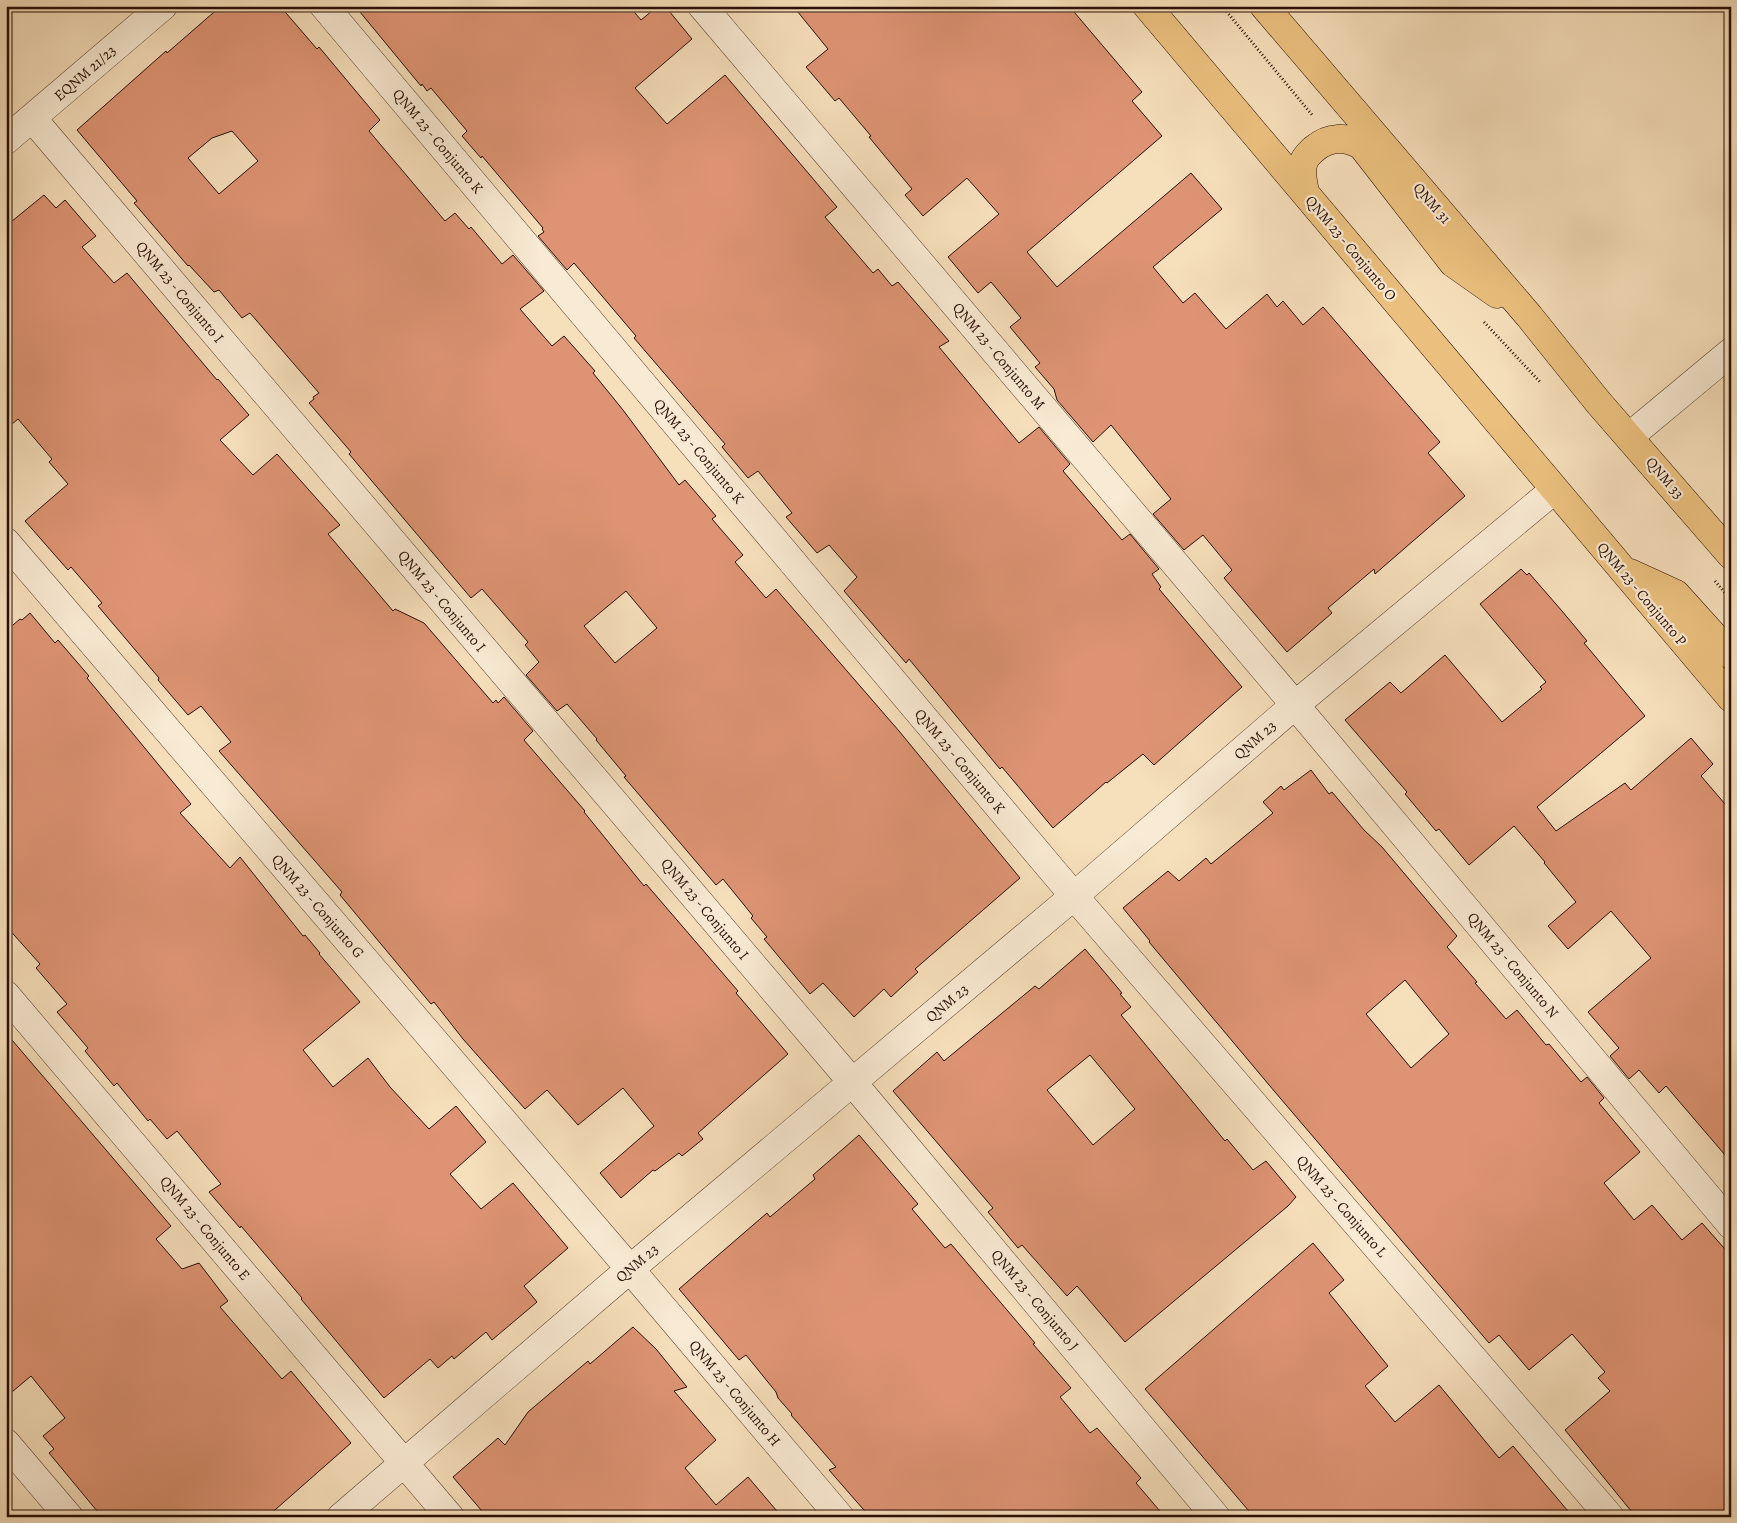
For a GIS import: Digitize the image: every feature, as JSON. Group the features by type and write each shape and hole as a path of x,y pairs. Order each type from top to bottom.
{"main road":[{"name":"QNM 23 - Conjunto O","path":"1146,6 1305,192 1554,490"},
{"name":"QNM 31","path":"1264,6 1529,316 1598,402"},
{"path":"1305,192 1302,174 1304,159 1321,143 1340,138 1352,140 1362,146 1453,264 1529,316"},
{"name":"QNM 33","path":"1598,402 1727,542"},
{"name":"QNM 23 - Conjunto P","path":"1554,490 1731,698"},
{"path":"1622,570 1676,594 1731,655"}],"street":[{"name":"EQNM 21/23","path":"6,140 163,6"},
{"name":"QNM 23 - Conjunto K","path":"324,6 1074,896"},
{"name":"QNM 23 - Conjunto M","path":"702,6 1295,705"},
{"name":"QNM 23 - Conjunto I","path":"32,118 853,1083"},
{"path":"1630,436 1731,352"},
{"name":"QNM 23","path":"341,1517 630,1269 1074,896 1295,705 1554,490"},
{"name":"QNM 23 - Conjunto G","path":"6,542 630,1269"},
{"name":"QNM 23 - Conjunto N","path":"1295,705 1731,1225"},
{"name":"QNM 23 - Conjunto L","path":"1074,896 1610,1517"},
{"name":"QNM 23 - Conjunto E","path":"6,995 450,1517"},
{"name":"QNM 23 - Conjunto J","path":"853,1083 1216,1517"},
{"name":"QNM 23 - Conjunto H","path":"630,1269 840,1517"},
{"path":"6,1442 69,1517"}],"building":[{"path":"221,6 280,6 317,49 319,47 380,120 369,131 445,221 455,213 469,229 471,227 502,264 513,255 544,291 520,309 552,346 564,336 595,371 593,373 679,485 685,480 716,516 712,519 743,555 735,562 766,598 776,589 899,731 1020,878 915,969 918,972 891,997 884,989 854,1017 823,983 810,994 764,939 767,937 751,918 753,916 723,879 716,885 624,777 626,776 567,704 557,711 526,675 539,662 525,645 528,642 482,589 471,598 349,454 351,452 309,403 319,393 250,313 242,318 219,290 214,292 188,266 134,203 137,201 77,130 166,51 167,53","holes":["232,131 258,161 219,194 188,158 212,138","626,591 657,628 615,663 584,626"]},
{"path":"355,6 629,6 641,20 658,6 665,6 692,39 635,88 667,124 725,75 837,207 825,217 873,273 878,269 892,286 898,282 949,341 939,347 1019,443 1039,427 1070,464 1063,471 1122,540 1130,534 1159,569 1152,574 1161,587 1159,589 1242,687 1154,765 1143,754 1106,782 1053,828 1002,767 1000,769 909,659 906,663 844,591 857,577 829,545 817,553 786,517 792,513 758,471 748,478 722,447 725,444 634,338 636,336 574,263 567,270 538,236 544,232 543,228 482,156 481,158 462,136 467,131 431,88 427,91 422,84 421,86"},
{"path":"793,6 1069,6 1142,92 1132,101 1162,136 1027,252 1057,287 1191,173 1222,209 1153,267 1183,303 1195,293 1226,329 1267,294 1277,307 1283,301 1303,325 1323,307 1440,442 1428,453 1465,496 1375,574 1374,569 1328,608 1332,613 1287,652 1224,578 1232,570 1203,535 1184,550 1153,514 1171,499 1111,425 1093,442 1057,400 1054,389 1035,367 1040,363 1010,327 1021,318 991,282 978,293 948,257 999,214 967,178 923,216 905,195 912,189 869,137 871,136 839,98 835,101 806,67 828,49"},
{"path":"44,195 56,208 65,200 96,236 82,247 114,283 127,273 249,415 220,440 253,475 277,454 340,525 328,534 393,611 395,609 424,623 493,703 496,700 498,703 504,697 533,731 524,740 585,811 644,886 646,884 738,991 736,993 788,1054 698,1133 703,1139 682,1156 679,1153 655,1171 653,1170 621,1198 600,1173 654,1126 623,1088 578,1125 547,1090 525,1109 463,1039 434,1002 431,1004 340,895 342,892 219,751 231,742 201,706 188,715 98,606 102,603 71,567 68,570 25,521 68,484 49,462 52,459 18,419 6,429 6,226"},
{"path":"1521,569 1527,575 1529,573 1562,611 1587,641 1584,643 1645,716 1537,807 1556,831 1625,783 1631,790 1691,738 1713,764 1701,776 1731,811 1731,1162 1666,1086 1659,1093 1639,1070 1629,1079 1610,1056 1619,1048 1588,1012 1651,958 1611,911 1568,949 1548,926 1576,902 1514,826 1469,865 1439,829 1436,831 1405,794 1407,792 1345,720 1390,682 1401,693 1445,655 1502,722 1542,689 1540,687 1546,682 1480,604"},
{"path":"30,613 55,643 58,640 89,676 87,678 191,804 180,813 230,868 240,857 303,936 305,935 360,1002 303,1050 333,1087 368,1058 390,1087 429,1129 456,1106 486,1142 450,1174 481,1209 513,1183 568,1248 524,1286 537,1302 492,1340 486,1332 454,1359 452,1356 438,1368 430,1359 384,1398 241,1226 240,1228 209,1192 221,1184 177,1131 167,1139 150,1119 148,1121 117,1083 114,1086 85,1051 88,1048 57,1012 67,1004 36,968 40,964 6,926 6,631"},
{"path":"1311,770 1329,794 1332,792 1364,830 1382,847 1457,936 1447,947 1506,1019 1517,1010 1546,1045 1549,1044 1581,1082 1587,1077 1604,1098 1599,1103 1640,1152 1604,1183 1634,1220 1652,1205 1682,1240 1702,1223 1731,1256 1731,1517 1636,1517 1565,1430 1610,1391 1598,1378 1605,1372 1572,1334 1529,1370 1499,1335 1489,1343 1275,1092 1149,942 1123,908 1168,871 1179,881 1206,858 1211,864 1273,813 1263,802 1281,786 1284,790","holes":["1405,980 1449,1034 1411,1068 1366,1014"]},
{"path":"1085,949 1122,993 1120,994 1131,1007 1121,1015 1225,1141 1227,1139 1253,1170 1266,1161 1296,1197 1288,1206 1125,1342 1077,1286 1067,1296 1022,1245 1018,1248 988,1212 993,1208 893,1091 937,1052 944,1061 1035,986 1039,989","holes":["1090,1055 1135,1109 1093,1145 1047,1090"]},
{"path":"6,1033 171,1226 156,1239 182,1269 199,1263 228,1301 220,1307 282,1379 291,1371 351,1443 267,1517 102,1517 49,1453 54,1449 43,1436 65,1418 31,1376 6,1397"},
{"path":"859,1135 918,1204 912,1209 945,1248 951,1244 1035,1343 1033,1344 1071,1388 1060,1397 1090,1433 1097,1428 1141,1478 1136,1483 1165,1517 870,1517 829,1470 836,1467 791,1415 778,1398 776,1392 746,1355 739,1360 679,1289 767,1213 770,1217 815,1179 813,1175"},
{"path":"1313,1243 1344,1280 1329,1293 1388,1366 1365,1386 1395,1422 1439,1385 1499,1458 1513,1446 1573,1517 1254,1517 1145,1389"},
{"path":"633,1327 656,1349 687,1387 674,1391 716,1440 685,1468 716,1505 748,1477 782,1517 487,1517 453,1477 498,1438 505,1445 528,1412 588,1361 590,1364"}]}
